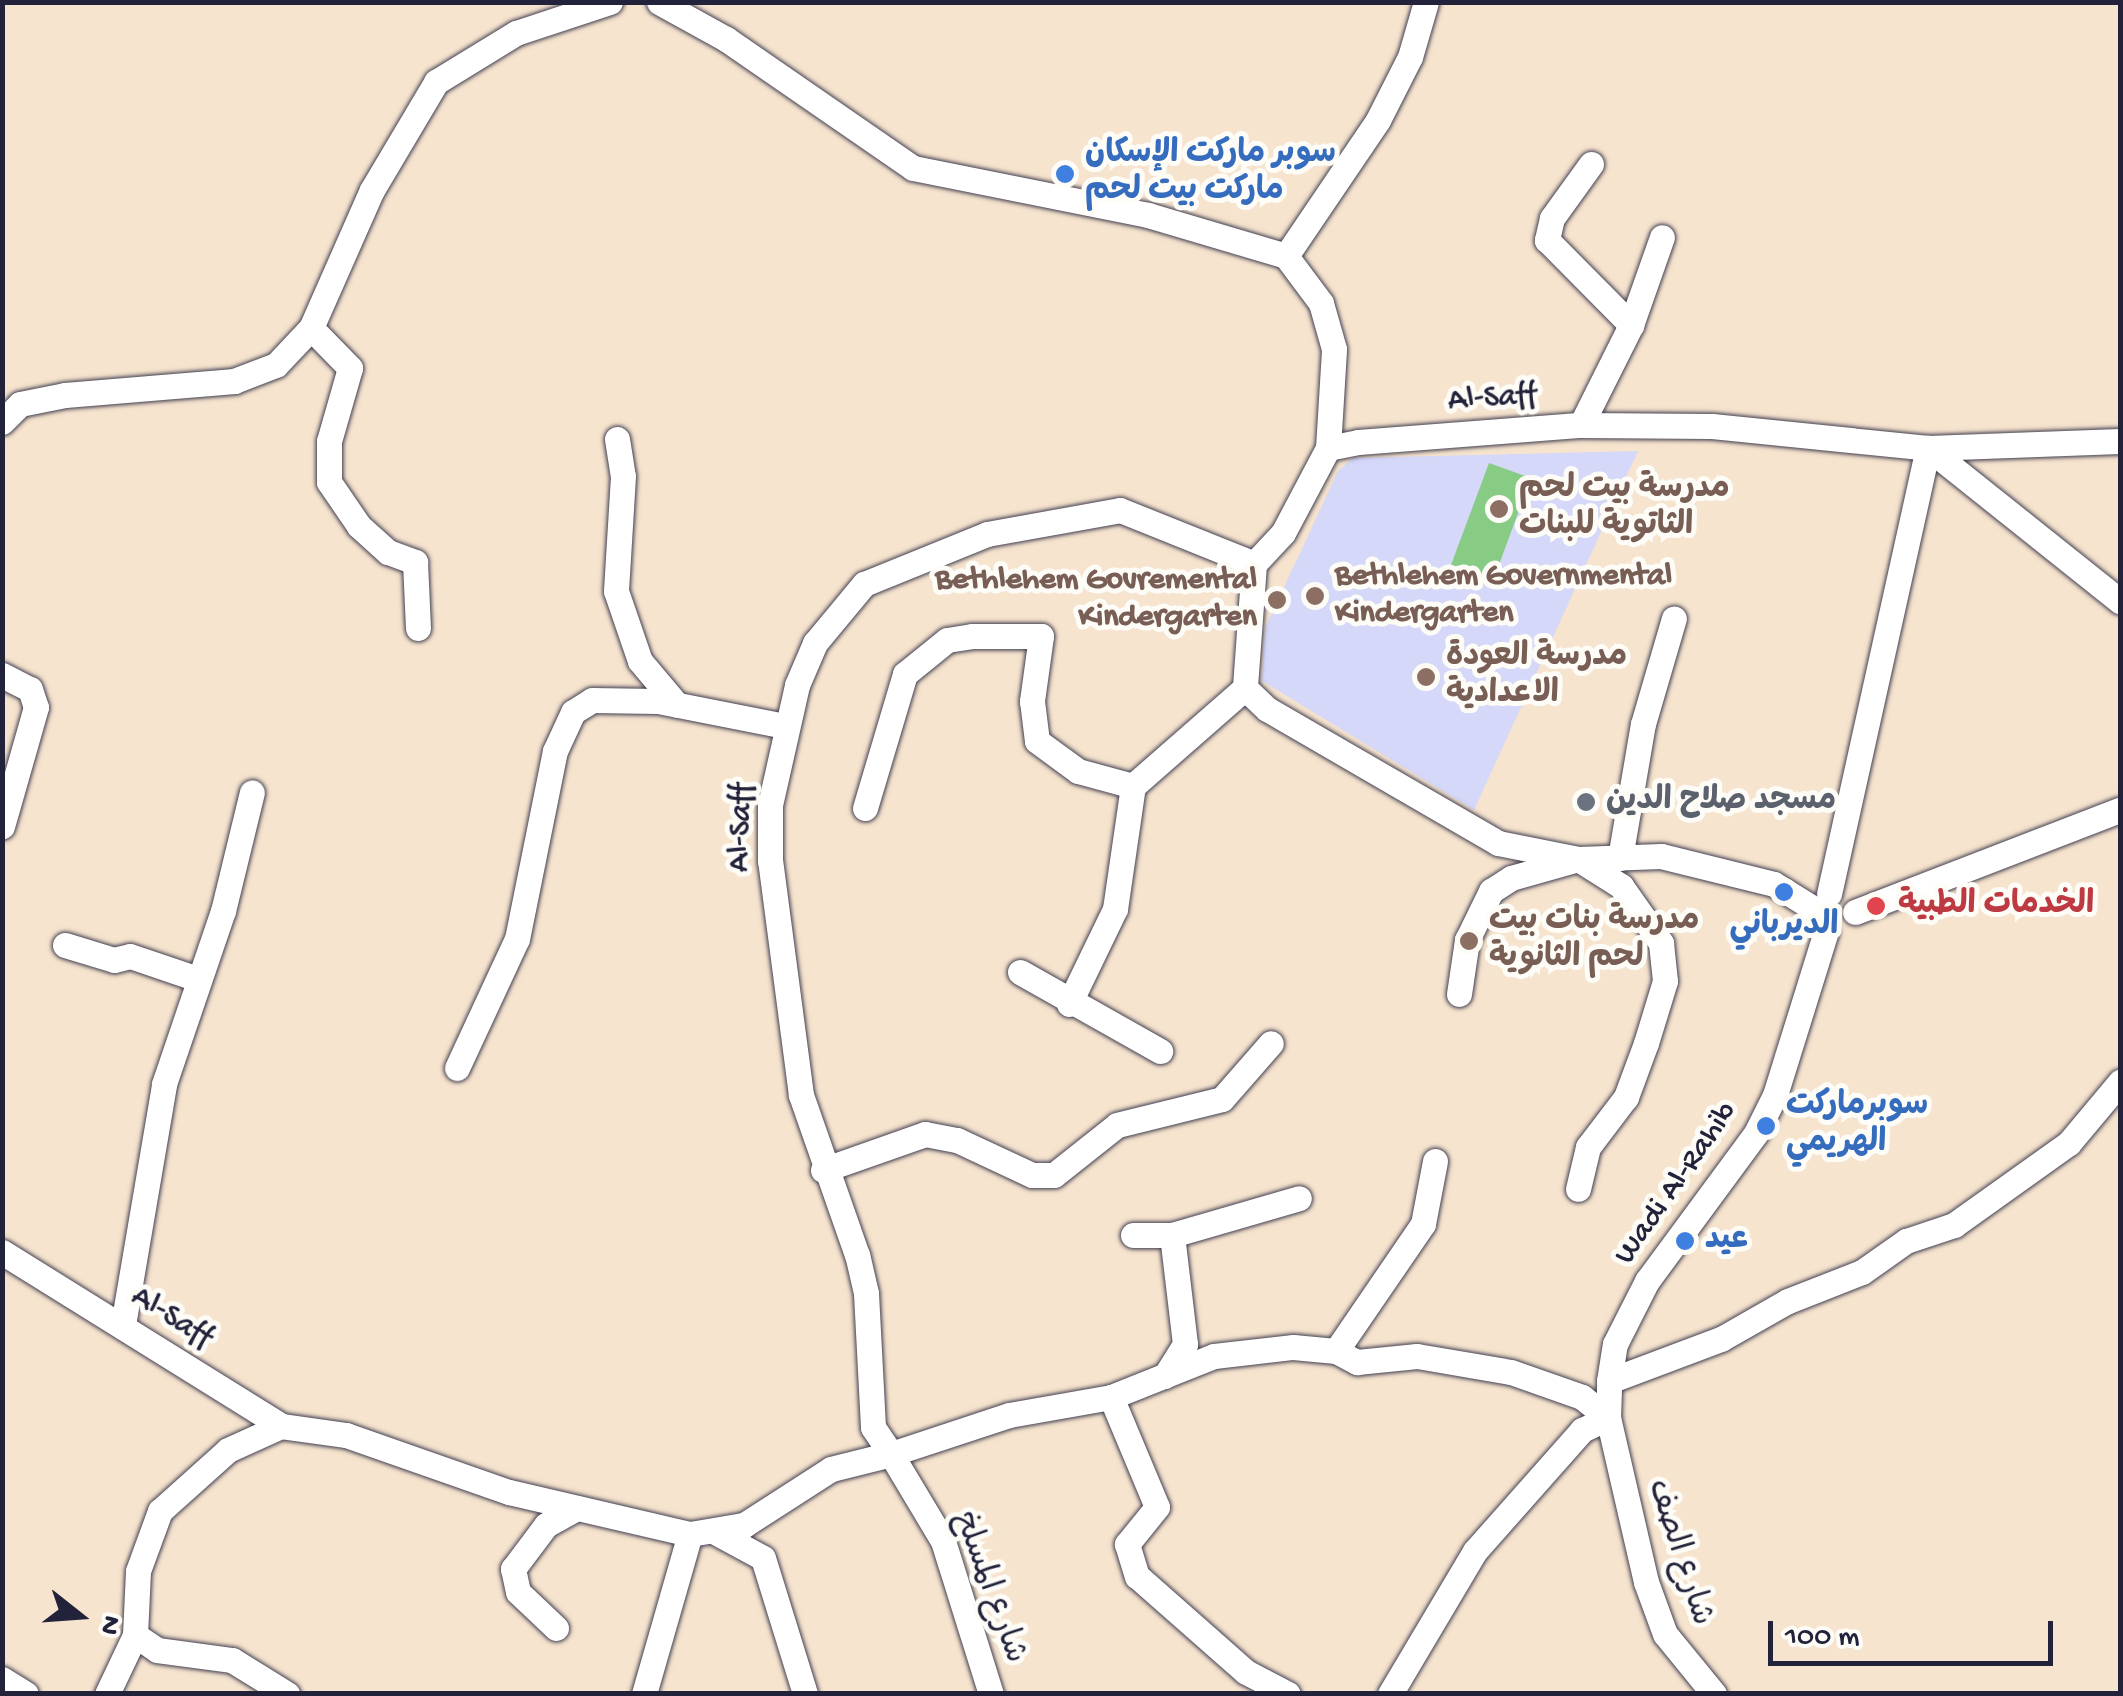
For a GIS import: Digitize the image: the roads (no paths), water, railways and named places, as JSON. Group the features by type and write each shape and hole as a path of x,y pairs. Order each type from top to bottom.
{"street":[{"path":"8,409 114,387 234,381 276,365 311,328 372,190 436,82 516,33 610,2"},
{"path":"659,2 726,39 913,168 1148,215 1286,256 1321,303 1334,349 1328,448 1283,534 1254,564 1245,688 1133,786 1115,909 1069,1004"},
{"path":"1286,256 1378,120 1410,56 1426,2"},
{"path":"1590,164 1552,218 1547,240 1631,325"},
{"path":"1581,425 1631,325 1662,236"},
{"path":"311,328 350,368 329,441 329,482 359,526 388,552 415,562 418,628"},
{"name":"Al-Saff","path":"1328,448 1581,425 1712,426 1928,448 2120,440"},
{"path":"618,439 623,476 616,591 640,661 677,705"},
{"path":"1928,448 2120,601"},
{"name":"Wadi Al-Rahib","path":"1608,1418 1615,1344 1647,1280 1768,1108 1824,912 1928,448"},
{"name":"Al-Saff","path":"2,1252 281,1426 346,1435 442,1471 690,1534 718,1533 744,1526 832,1469 891,1454 873,1427 866,1293 858,1255 824,1170 801,1095 774,909 770,805 784,726 815,643 838,609 864,584 954,546 1120,510 1254,564"},
{"path":"1620,858 1643,724 1674,618"},
{"path":"864,808 905,674 948,640 972,636 1041,636 1032,701 1038,741 1078,771 1133,786"},
{"path":"2,675 30,690 36,707 2,826"},
{"path":"1245,688 1267,708 1498,843 1578,860 1620,886 1662,943 1667,963 1626,1098 1588,1147 1578,1190"},
{"path":"457,1068 517,940 562,728 592,700 677,705 784,726"},
{"path":"123,1325 164,1084 252,792"},
{"path":"1458,994 1468,940 1490,891 1511,878 1578,860 1661,856 1774,884 1824,912 1846,896 1856,912 2120,810"},
{"path":"65,945 114,960 130,956 198,979"},
{"path":"1020,972 1069,1004 1160,1051"},
{"path":"824,1170 925,1134 957,1140 1032,1175 1054,1176 1117,1125 1222,1099 1272,1043"},
{"path":"1609,1381 1721,1339 1788,1301 1862,1272 1906,1241 1954,1226 2068,1143 2120,1082"},
{"path":"1336,1351 1423,1224 1435,1160"},
{"path":"1133,1235 1172,1234 1299,1198"},
{"path":"1165,1376 1185,1344 1172,1234"},
{"path":"1185,1344 1214,1356"},
{"path":"891,1454 1010,1414 1111,1397 1214,1356 1294,1347 1336,1351 1357,1362 1416,1356 1511,1372 1582,1397 1608,1418 1582,1430 1475,1551 1390,1694"},
{"path":"1111,1397 1157,1507 1128,1544 1137,1576 1246,1672 1288,1694"},
{"name":"شارع الصف","path":"1608,1418 1633,1534 1665,1634 1714,1694"},
{"path":"107,1694 135,1636 138,1571 160,1512 228,1450 281,1426"},
{"name":"شارع المسلخ","path":"891,1454 943,1541 991,1694"},
{"path":"556,1628 518,1592 513,1568 546,1525 577,1508"},
{"path":"718,1533 763,1558 804,1694"},
{"path":"644,1694 690,1534"},
{"path":"135,1636 157,1650 232,1660 287,1694"},
{"path":"2,1679 26,1694"}],"place":[{"name":"سوبر ماركت الإسكان ماركت بيت لحم","path":"1065,174"},
{"name":"مدرسة بيت لحم الثاتوية للبنات","path":"1499,509"},
{"name":"Bethlehem Governmental Kindergarten","path":"1315,596"},
{"name":"Bethlehem Govremental Kindergarten","path":"1277,600"},
{"name":"مدرسة العودة الاعدادية","path":"1426,677"},
{"name":"مسجد صلاح الدين","path":"1586,802"},
{"name":"الديرباني","path":"1784,892"},
{"name":"الخدمات الطبية","path":"1876,906"},
{"name":"مدرسة بنات بيت لحم الثانوية","path":"1469,941"},
{"name":"سوبرماركت الهريمي","path":"1766,1126"},
{"name":"عيد","path":"1685,1241"}]}
